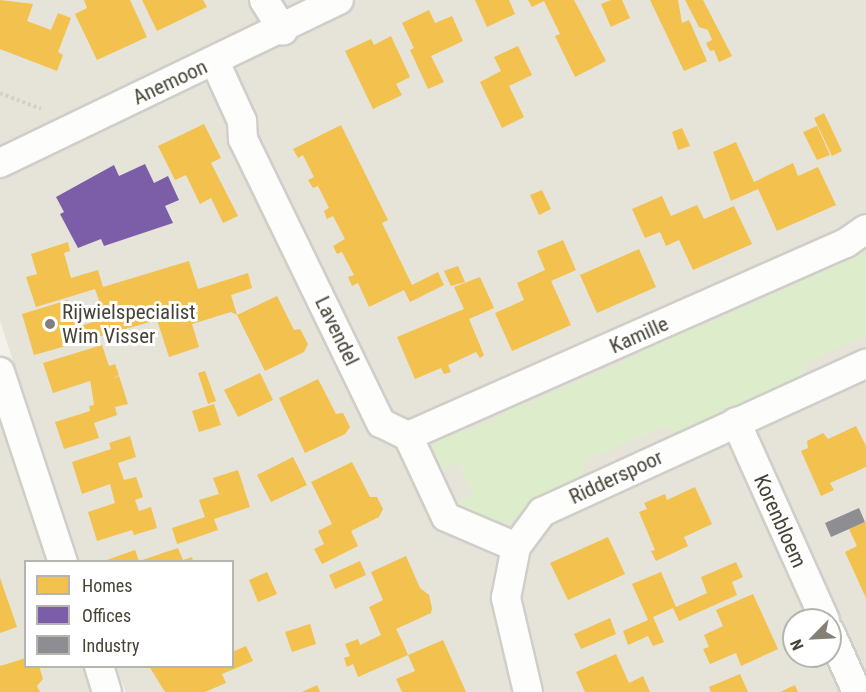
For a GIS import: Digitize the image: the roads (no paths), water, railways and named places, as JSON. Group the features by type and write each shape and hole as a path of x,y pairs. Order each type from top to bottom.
{"street":[{"path":"264,0 283,30"},
{"name":"Anemoon","path":"0,163 283,30 339,0"},
{"name":"Lavendel","path":"215,62 242,121 243,139 381,423 408,436"},
{"name":"Kamille","path":"408,436 846,243 866,229"},
{"name":"Ridderspoor","path":"528,692 506,598 516,547 543,512 866,364"},
{"path":"0,372 63,560"},
{"name":"Korenbloem","path":"736,422 820,608"},
{"path":"408,436 446,517 516,547"},
{"path":"842,659 857,692"},
{"path":"100,668 107,692"}],"place":[{"name":"Rijwielspecialist Wim Visser","path":"50,324"}]}
